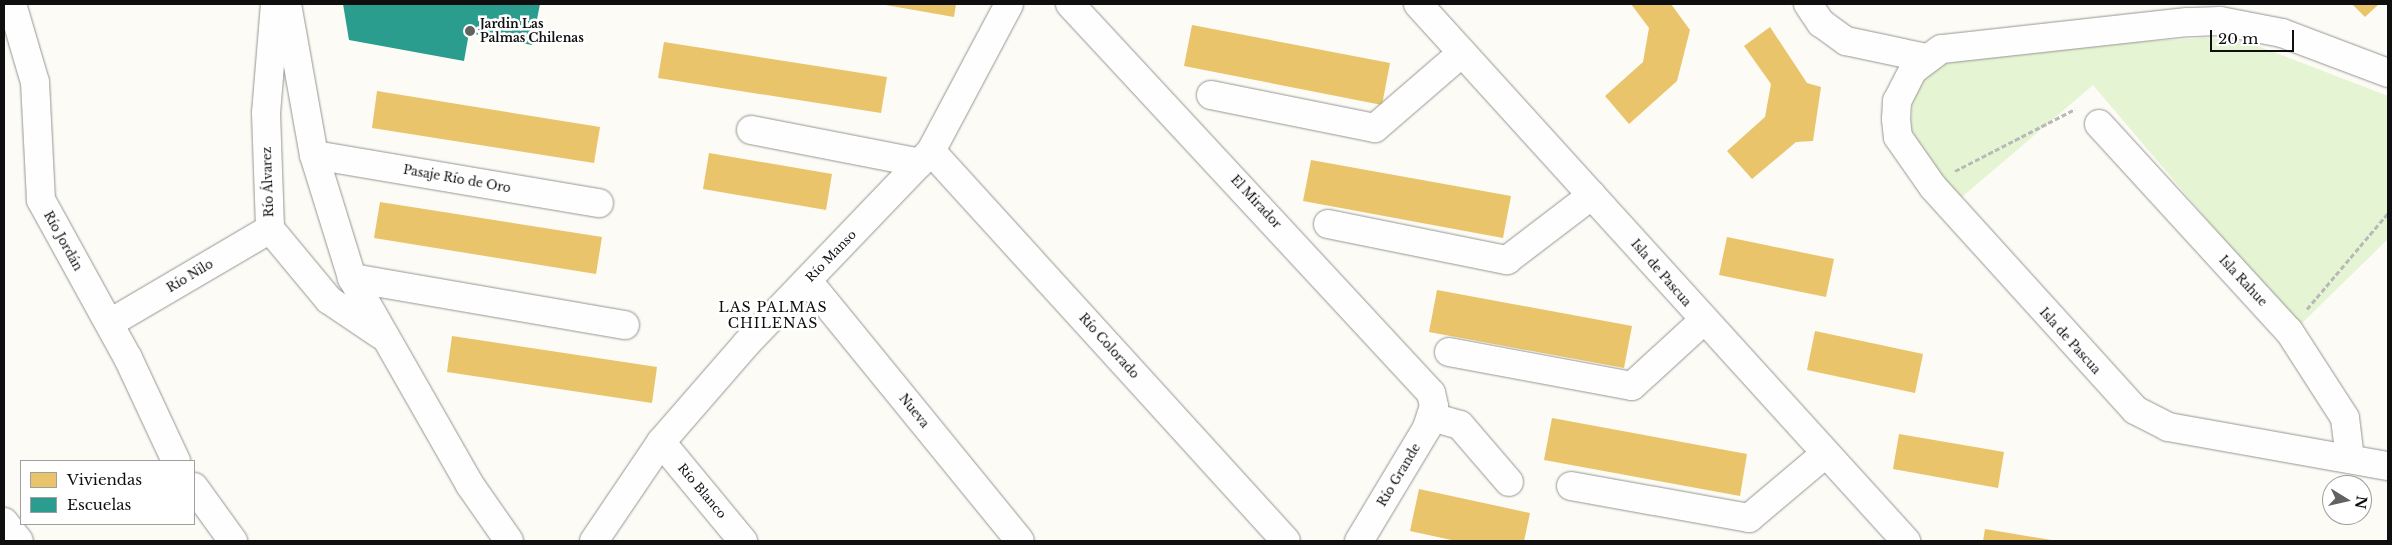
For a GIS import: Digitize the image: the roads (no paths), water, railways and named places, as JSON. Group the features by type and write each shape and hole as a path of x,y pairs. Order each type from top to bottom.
{"street":[{"name":"Río Jordán","path":"12,4 35,82 41,200 110,323 176,460"},
{"name":"Río Álvarez","path":"275,4 266,113 270,228 329,300 387,340"},
{"name":"Río Álvarez","path":"287,4 314,155 352,278 470,485 509,541"},
{"name":"Río Manso","path":"594,541 661,442 808,281 926,157 1009,4"},
{"name":"El Mirador","path":"1070,4 1425,384 1433,411"},
{"name":"Isla de Pascua","path":"1418,4 1592,195 1703,321 1906,541"},
{"path":"1808,4 1821,23 1846,42 1926,58"},
{"name":"Isla de Pascua","path":"2388,73 2282,33 2220,22 1958,44 1926,58 1913,70 1898,101 1898,137 1933,187 2124,401 2168,427 2388,466"},
{"path":"1211,95 1376,128 1462,52"},
{"name":"Isla Rahue","path":"2099,124 2289,331 2345,418 2350,459"},
{"path":"751,130 926,157"},
{"name":"Pasaje Río de Oro","path":"314,155 600,203"},
{"name":"Río Colorado","path":"926,157 1286,541"},
{"path":"1328,224 1507,260 1592,195"},
{"name":"Río Nilo","path":"110,323 270,228"},
{"path":"352,278 625,325"},
{"name":"Nueva","path":"808,281 1020,541"},
{"path":"1449,352 1632,386 1703,321"},
{"path":"1433,411 1460,425 1509,482"},
{"name":"Río Grande","path":"1359,541 1433,411"},
{"name":"Río Blanco","path":"661,442 744,541"},
{"path":"1571,486 1749,518 1825,454"},
{"path":"195,488 233,541"},
{"path":"4,522 19,541"}],"place":[{"name":"Jardin Las Palmas Chilenas","path":"470,31"}],"district":[{"name":"LAS PALMAS CHILENAS","path":"773,316"}]}
